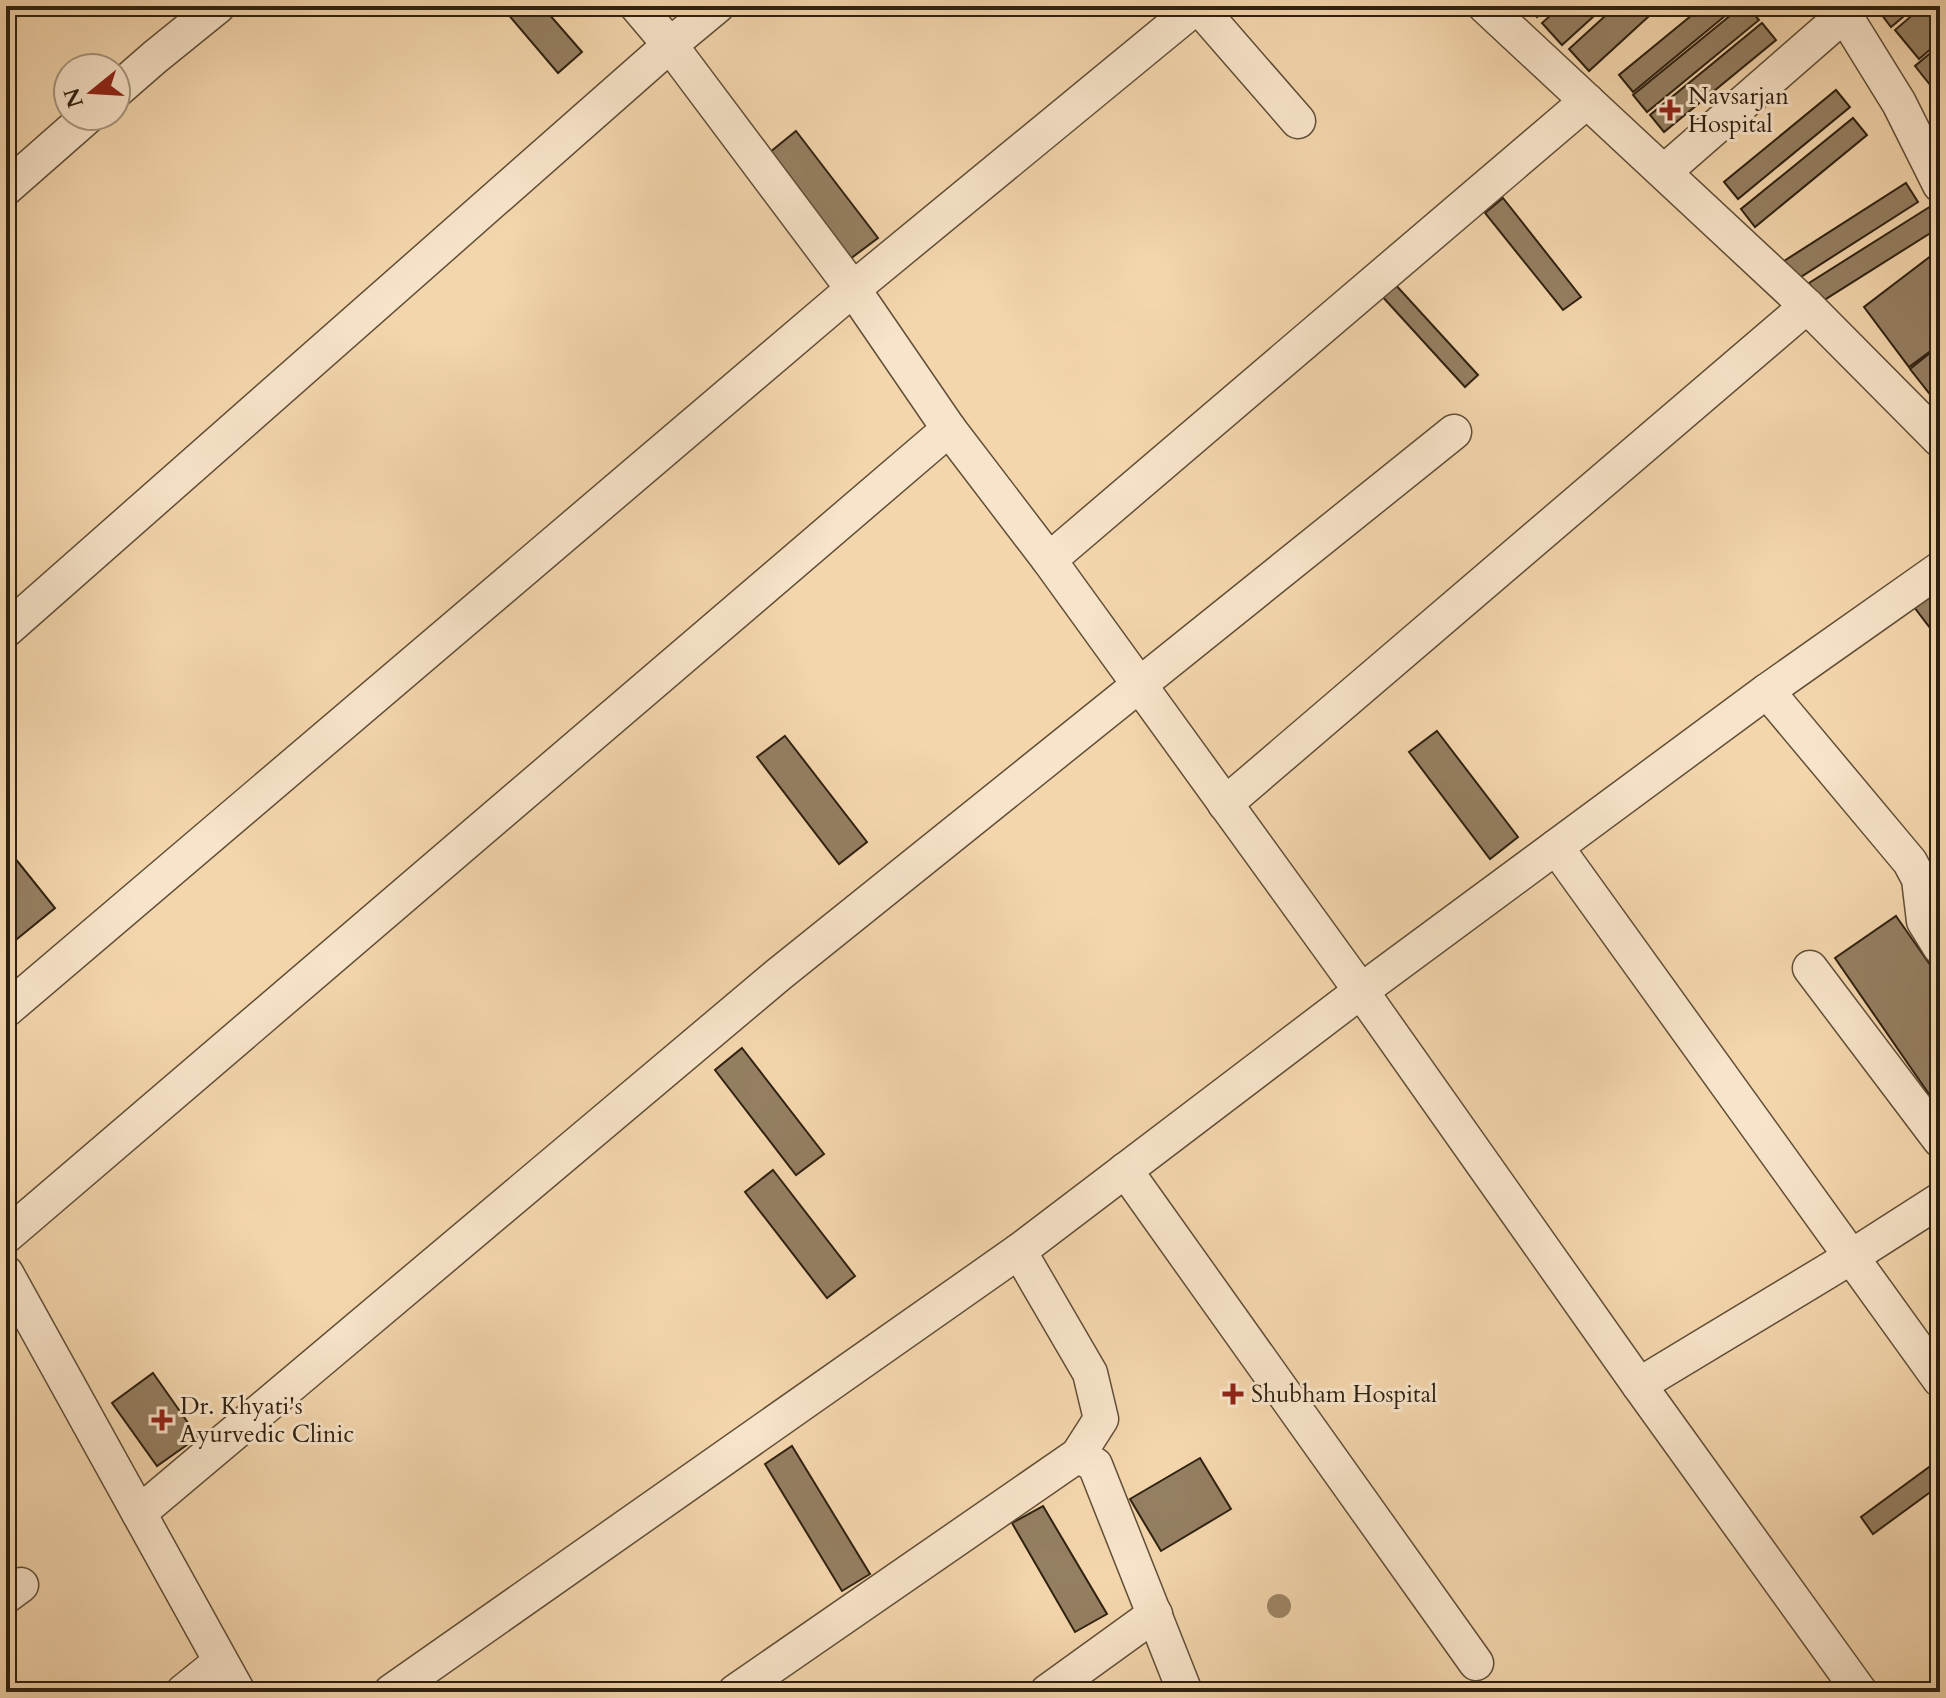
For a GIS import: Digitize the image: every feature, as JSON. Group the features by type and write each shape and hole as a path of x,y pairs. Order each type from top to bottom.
{"street":[{"path":"132,77 218,6"},
{"path":"637,6 670,45 853,289 949,429 1049,560 1361,991 1860,1692"},
{"path":"6,630 717,6"},
{"path":"6,1010 853,289 1198,6 1298,121"},
{"path":"1485,6 1807,306 1940,440"},
{"path":"1664,172 1842,10 1899,103 1940,185"},
{"path":"1049,560 1587,101"},
{"path":"6,188 70,132"},
{"path":"1225,804 1807,306"},
{"path":"6,1236 949,429"},
{"path":"139,1513 778,975 1454,432"},
{"path":"391,1692 1019,1251 1361,991 1767,691 1940,569"},
{"path":"1767,691 1910,862 1919,879 1924,921 1940,947"},
{"path":"1556,847 1940,1380"},
{"path":"1810,968 1940,1140"},
{"path":"1125,1170 1476,1663"},
{"path":"1639,1385 1940,1200"},
{"path":"735,1692 1078,1455 1101,1419 1090,1373 1019,1251"},
{"path":"6,1273 238,1692"},
{"path":"1078,1455 1095,1465 1185,1692"},
{"path":"1047,1692 1155,1614"},
{"path":"183,1692 220,1662"}],"building":[{"path":"501,6 542,6 582,52 558,73"},
{"path":"1527,6 1549,6 1537,17"},
{"path":"1561,6 1605,6 1562,45 1542,23"},
{"path":"1616,6 1660,6 1589,71 1569,49"},
{"path":"1703,6 1737,6 1633,92 1619,75"},
{"path":"1742,6 1747,6 1759,20 1647,112 1633,95"},
{"path":"1875,6 1916,6 1891,27"},
{"path":"1923,6 1940,6 1940,41 1919,59 1895,30"},
{"path":"1762,23 1776,40 1664,132 1650,115"},
{"path":"1940,45 1940,95 1939,96 1915,66"},
{"path":"1836,90 1850,107 1738,199 1724,182"},
{"path":"1853,118 1867,135 1755,227 1741,209"},
{"path":"796,131 878,238 850,259 769,153"},
{"path":"1906,183 1918,202 1796,280 1784,261"},
{"path":"1503,198 1581,297 1563,310 1485,213"},
{"path":"1931,206 1940,220 1940,227 1821,302 1809,283"},
{"path":"1940,249 1940,344 1909,367 1864,307"},
{"path":"1393,282 1478,375 1465,387 1380,294"},
{"path":"1940,345 1940,407 1910,369"},
{"path":"1940,586 1940,641 1914,607"},
{"path":"1437,731 1518,837 1490,859 1409,752"},
{"path":"785,736 867,842 839,864 757,757"},
{"path":"6,847 55,908 6,948"},
{"path":"1896,916 1940,979 1940,1110 1835,958"},
{"path":"742,1048 824,1154 796,1175 715,1070"},
{"path":"773,1170 855,1276 827,1298 745,1192"},
{"path":"153,1373 198,1437 157,1466 112,1403"},
{"path":"792,1446 870,1574 842,1591 765,1464"},
{"path":"1200,1458 1231,1509 1161,1551 1130,1499"},
{"path":"1940,1459 1940,1485 1873,1534 1861,1517"},
{"path":"1043,1506 1107,1614 1075,1632 1012,1523"}],"place":[{"name":"Navsarjan Hospital","path":"1670,110"},
{"name":"Shubham Hospital","path":"1233,1394"},
{"name":"Dr. Khyati's Ayurvedic Clinic","path":"162,1420"}]}
